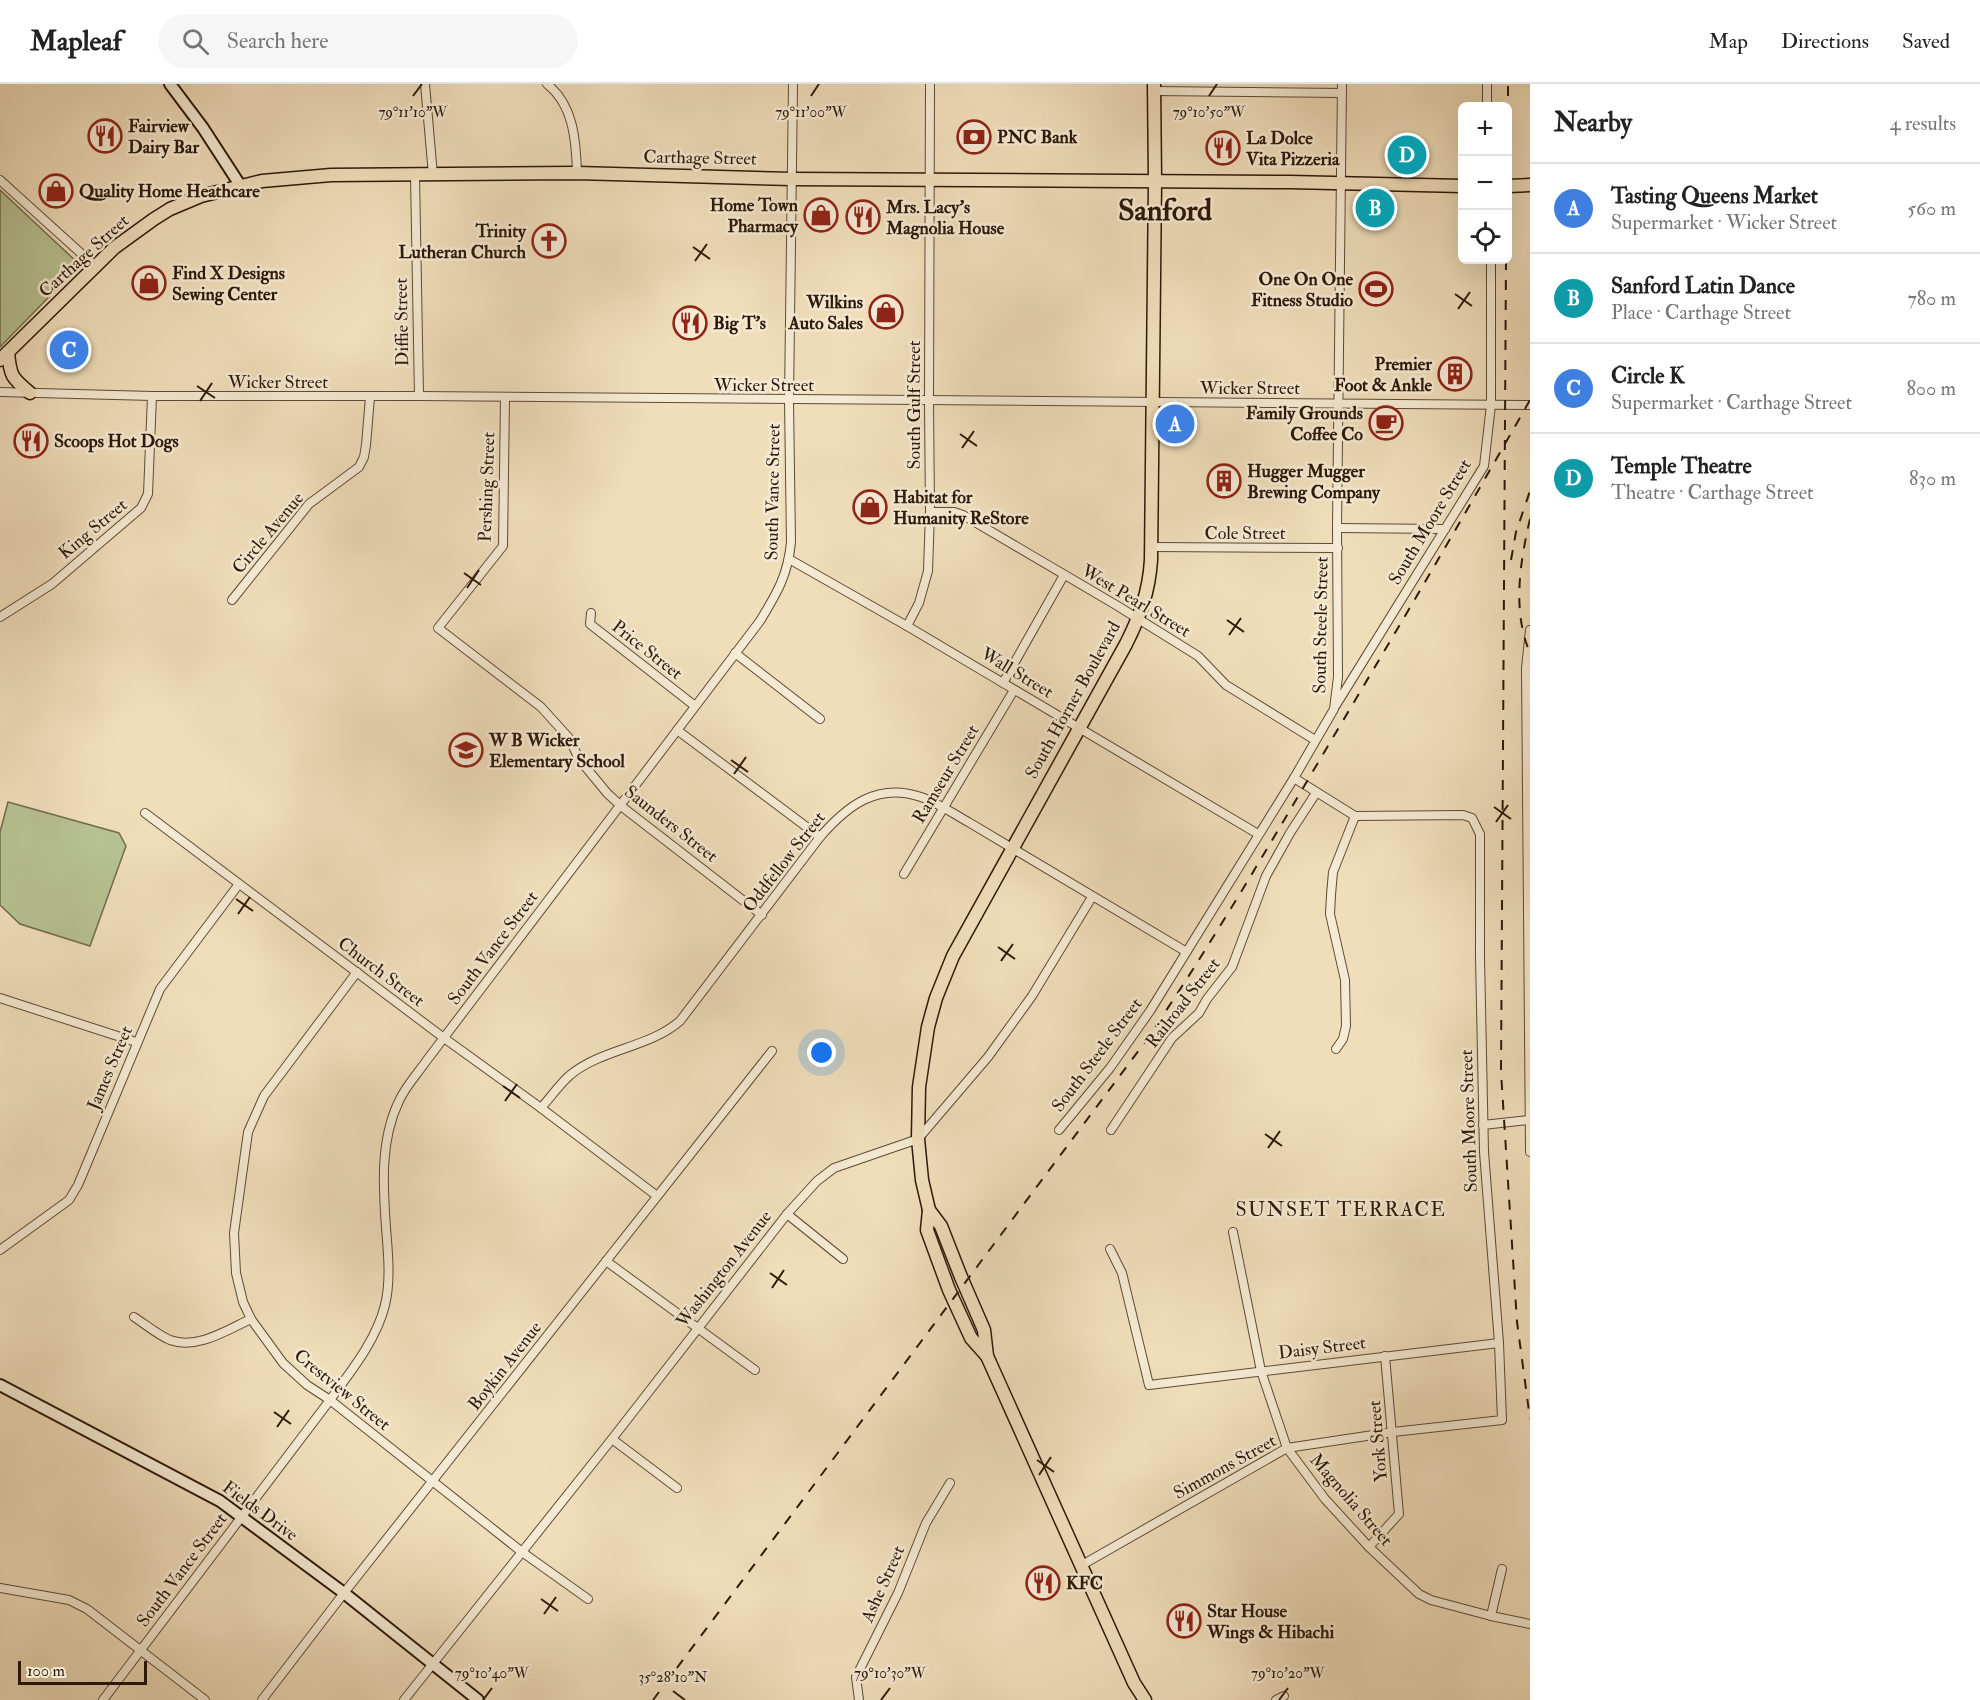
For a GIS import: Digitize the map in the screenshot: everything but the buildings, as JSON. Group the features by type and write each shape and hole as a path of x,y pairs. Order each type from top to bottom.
{"main road":[{"name":"South Horner Boulevard","path":"1145,1700 1134,1683 987,1356 971,1338 942,1270 927,1230 929,1210 922,1180 918,1139 922,1062 936,998 964,933 1139,619 1150,583 1154,87"},
{"name":"Carthage Street","path":"4,356 114,249 170,209 208,193 240,185 297,177 577,173 792,179 1458,186"},
{"path":"1512,186 1530,185"},
{"path":"4,356 12,377 30,393"}],"street":[{"path":"170,84 203,128 240,185"},
{"path":"426,84 433,175"},
{"path":"547,84 556,92 569,115 576,141 577,173"},
{"name":"South Vance Street","path":"103,1700 330,1400 366,1349 376,1329 385,1305 388,1276 385,1163 387,1136 399,1101 444,1038 760,621 780,588 789,559 793,84"},
{"name":"South Gulf Street","path":"907,626 919,603 928,571 930,84"},
{"path":"1487,84 1487,102"},
{"path":"1154,87 1342,88"},
{"name":"South Steele Street","path":"1059,1130 1110,1068 1150,1011 1334,709 1338,677 1337,528 1342,88"},
{"name":"Diffie Street","path":"415,175 418,396"},
{"path":"0,180 95,266"},
{"name":"South Moore Street","path":"1334,709 1484,466 1491,405 1491,264"},
{"name":"Wicker Street","path":"0,392 152,396 1529,405"},
{"name":"King Street","path":"0,617 52,584 141,508 148,494 152,396"},
{"name":"Circle Avenue","path":"232,600 309,504 359,467 366,445 370,397"},
{"name":"Pershing Street","path":"438,628 503,546 505,398"},
{"name":"West Pearl Street","path":"930,512 954,512 963,515 1198,656 1226,685 1316,740"},
{"path":"1337,528 1445,529"},
{"name":"Cole Street","path":"1151,548 1338,548"},
{"name":"Wall Street","path":"789,559 907,626 1258,834"},
{"path":"1003,683 1064,575"},
{"name":"Price Street","path":"591,613 590,624 695,706"},
{"name":"Saunders Street","path":"438,628 541,707 569,738 579,759 621,806 762,915"},
{"path":"1530,630 1526,668 1529,810 1530,1152"},
{"path":"735,653 820,719"},
{"name":"Ramseur Street","path":"903,874 1014,690"},
{"path":"677,730 820,837"},
{"path":"1294,778 1355,816 1333,872 1330,895 1330,914 1345,980 1346,1026 1343,1039 1336,1048"},
{"name":"Oddfellow Street","path":"541,1108 569,1076 613,1053 668,1031 674,1026 839,815 854,804 882,794 900,793 920,797 970,822 1185,951"},
{"name":"Railroad Street","path":"1111,1130 1137,1087 1172,1038 1199,1013 1232,966 1266,876 1316,793"},
{"name":"Church Street","path":"145,813 657,1196"},
{"name":"South Moore Street","path":"1355,816 1463,815 1472,819 1480,834 1484,1152 1499,1343 1502,1420"},
{"name":"James Street","path":"0,1250 69,1200 78,1185 160,989 239,884"},
{"path":"918,1139 988,1057 1032,996 1092,897"},
{"name":"Crestview Street","path":"357,972 264,1096 248,1132 234,1233 236,1274 243,1302 251,1319 283,1363 307,1385 330,1400 522,1552 588,1599"},
{"path":"0,998 136,1042"},
{"name":"Boykin Avenue","path":"262,1700 772,1051"},
{"path":"1483,1125 1529,1120"},
{"name":"Washington Avenue","path":"404,1700 612,1439 787,1214 817,1181 834,1168 918,1139"},
{"path":"787,1214 843,1258"},
{"name":"Magnolia Street","path":"1233,1232 1261,1371 1287,1448 1325,1499 1369,1547 1419,1594 1431,1600 1530,1624"},
{"name":"Daisy Street","path":"1110,1249 1122,1273 1149,1385 1499,1343"},
{"path":"606,1261 754,1370"},
{"path":"134,1317 170,1340 189,1342 204,1340 251,1319"},
{"name":"York Street","path":"1369,1547 1399,1514 1385,1356"},
{"name":"Fields Drive","path":"0,1385 220,1501 344,1593 478,1700"},
{"name":"Simmons Street","path":"1082,1565 1287,1448 1393,1432 1502,1420"},
{"path":"612,1439 678,1488"},
{"name":"Ashe Street","path":"859,1700 856,1677 898,1593 926,1523 950,1483"},
{"path":"1491,1616 1502,1569"},
{"path":"0,1588 69,1600 87,1609 206,1700"}],"green space":[{"path":"0,190 80,265 0,347"},
{"path":"8,802 119,833 126,846 90,946 20,924 0,905 0,832"}],"railway":[{"path":"1508,84 1508,102"},
{"path":"1506,264 1501,1072 1517,1322 1530,1419"},
{"path":"653,1700 1145,1042 1267,848 1530,400"},
{"path":"1511,560 1516,532 1530,491"},
{"path":"1530,519 1523,552 1519,603 1524,637 1530,653"}],"place":[{"name":"Fairview Dairy Bar","path":"105,136"},
{"name":"PNC Bank","path":"974,137"},
{"name":"La Dolce Vita Pizzeria","path":"1223,148"},
{"name":"Temple Theatre","path":"1407,155"},
{"name":"Quality Home Heathcare","path":"56,191"},
{"name":"Sanford Latin Dance","path":"1375,208"},
{"name":"Home Town Pharmacy","path":"821,215"},
{"name":"Mrs. Lacy’s Magnolia House","path":"863,217"},
{"name":"Trinity Lutheran Church","path":"549,241"},
{"name":"Find X Designs Sewing Center","path":"149,283"},
{"name":"One On One Fitness Studio","path":"1376,289"},
{"name":"Wilkins Auto Sales","path":"886,312"},
{"name":"Big T’s","path":"690,323"},
{"name":"Circle K","path":"69,350"},
{"name":"Premier Foot & Ankle","path":"1455,374"},
{"name":"Family Grounds Coffee Co","path":"1386,423"},
{"name":"Tasting Queens Market","path":"1175,424"},
{"name":"Scoops Hot Dogs","path":"31,441"},
{"name":"Hugger Mugger Brewing Company","path":"1224,481"},
{"name":"Habitat for Humanity ReStore","path":"870,507"},
{"name":"W B Wicker Elementary School","path":"466,750"},
{"name":"KFC","path":"1043,1583"},
{"name":"Star House Wings & Hibachi","path":"1184,1621"}],"district":[{"name":"Sanford","path":"1165,210"},
{"name":"SUNSET TERRACE","path":"1341,1209"}]}
